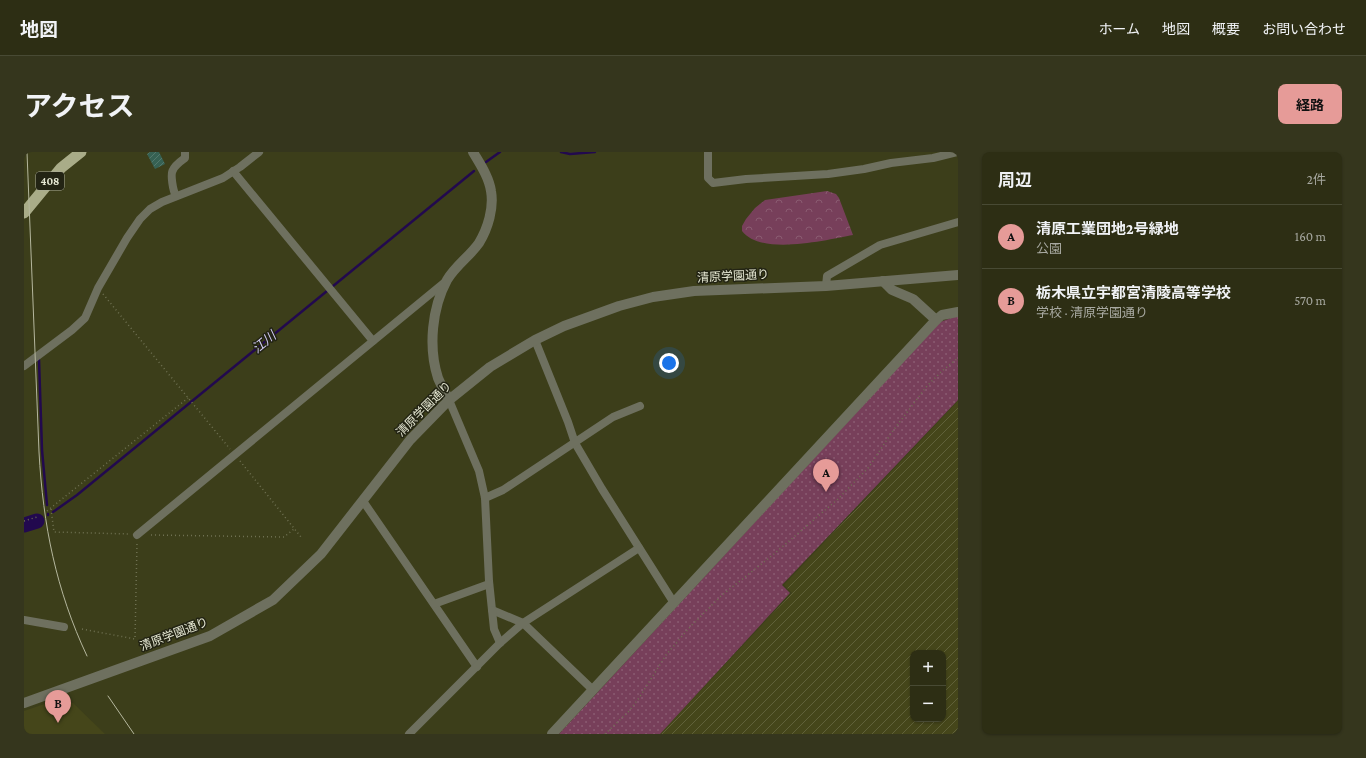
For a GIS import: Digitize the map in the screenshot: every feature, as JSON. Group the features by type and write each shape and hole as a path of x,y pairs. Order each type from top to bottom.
{"highway":[{"name":"408","path":"24,214 61,168 80,152"}],"street":[{"path":"176,196 174,193 171,172 185,158 184,152"},
{"path":"24,366 72,330 85,318 98,288 127,238 140,219 150,209 176,196 223,178 259,152"},
{"path":"473,152 485,172 491,191 491,209 487,226 478,244 457,265 447,280 440,297 435,316 433,335 434,357 438,378 449,400 478,471 485,498 489,584 494,629 500,643"},
{"path":"708,152 708,178 713,183 746,179 828,174 864,169 891,163 933,158 957,152"},
{"path":"233,171 373,341"},
{"path":"826,286 827,276 880,245 958,222"},
{"name":"清原学園通り","path":"24,703 210,636 273,600 321,554 410,440 449,400 490,367 536,340 564,326 619,306 653,297 694,291 715,289 826,286 958,275"},
{"path":"137,535 447,280"},
{"path":"883,281 892,290 913,299 936,320"},
{"path":"552,734 936,320 942,315 958,312"},
{"path":"536,340 575,443 602,489 674,603"},
{"path":"485,498 503,490 613,417 640,406"},
{"path":"363,501 477,667"},
{"path":"409,734 500,643 523,623 640,548"},
{"path":"434,604 489,584"},
{"path":"492,610 523,623 593,690"},
{"path":"24,620 64,627"}],"path":[{"path":"98,288 301,537"},
{"path":"605,734 629,711 666,655 690,627 721,596 774,554 838,499 868,467 892,432 927,386 958,358"},
{"path":"47,511 188,398"},
{"path":"50,509 54,532 284,537 295,529"},
{"path":"24,521 37,517"},
{"path":"82,629 135,639 137,535"}],"shaded area":[{"path":"958,401 958,734 660,734 792,593 784,585"},
{"path":"56,700 73,703 105,734 24,734 24,711"}],"green space":[{"path":"827,191 836,194 839,198 853,235 811,243 778,245 751,239 742,231 742,226 746,219 755,208 765,200"},
{"path":"958,317 958,400 782,585 790,593 660,734 559,734 940,322"}],"building":[{"path":"150,152 159,152 165,164 155,169 147,154"}],"waterway":[{"name":"江川","path":"486,162 500,152"},
{"name":"江川","path":"561,152 570,154 595,152"},
{"name":"江川","path":"53,512 77,495 474,171"},
{"path":"39,360 42,450 47,505"},
{"name":"江川","path":"24,525 37,521"}],"tram line":[{"path":"27,152 39,452 44,505 59,582 76,631 87,656"},
{"path":"108,696 134,734"}],"place":[{"name":"清原工業団地2号緑地","path":"826,492"},
{"name":"栃木県立宇都宮清陵高等学校","path":"58,723"}]}
